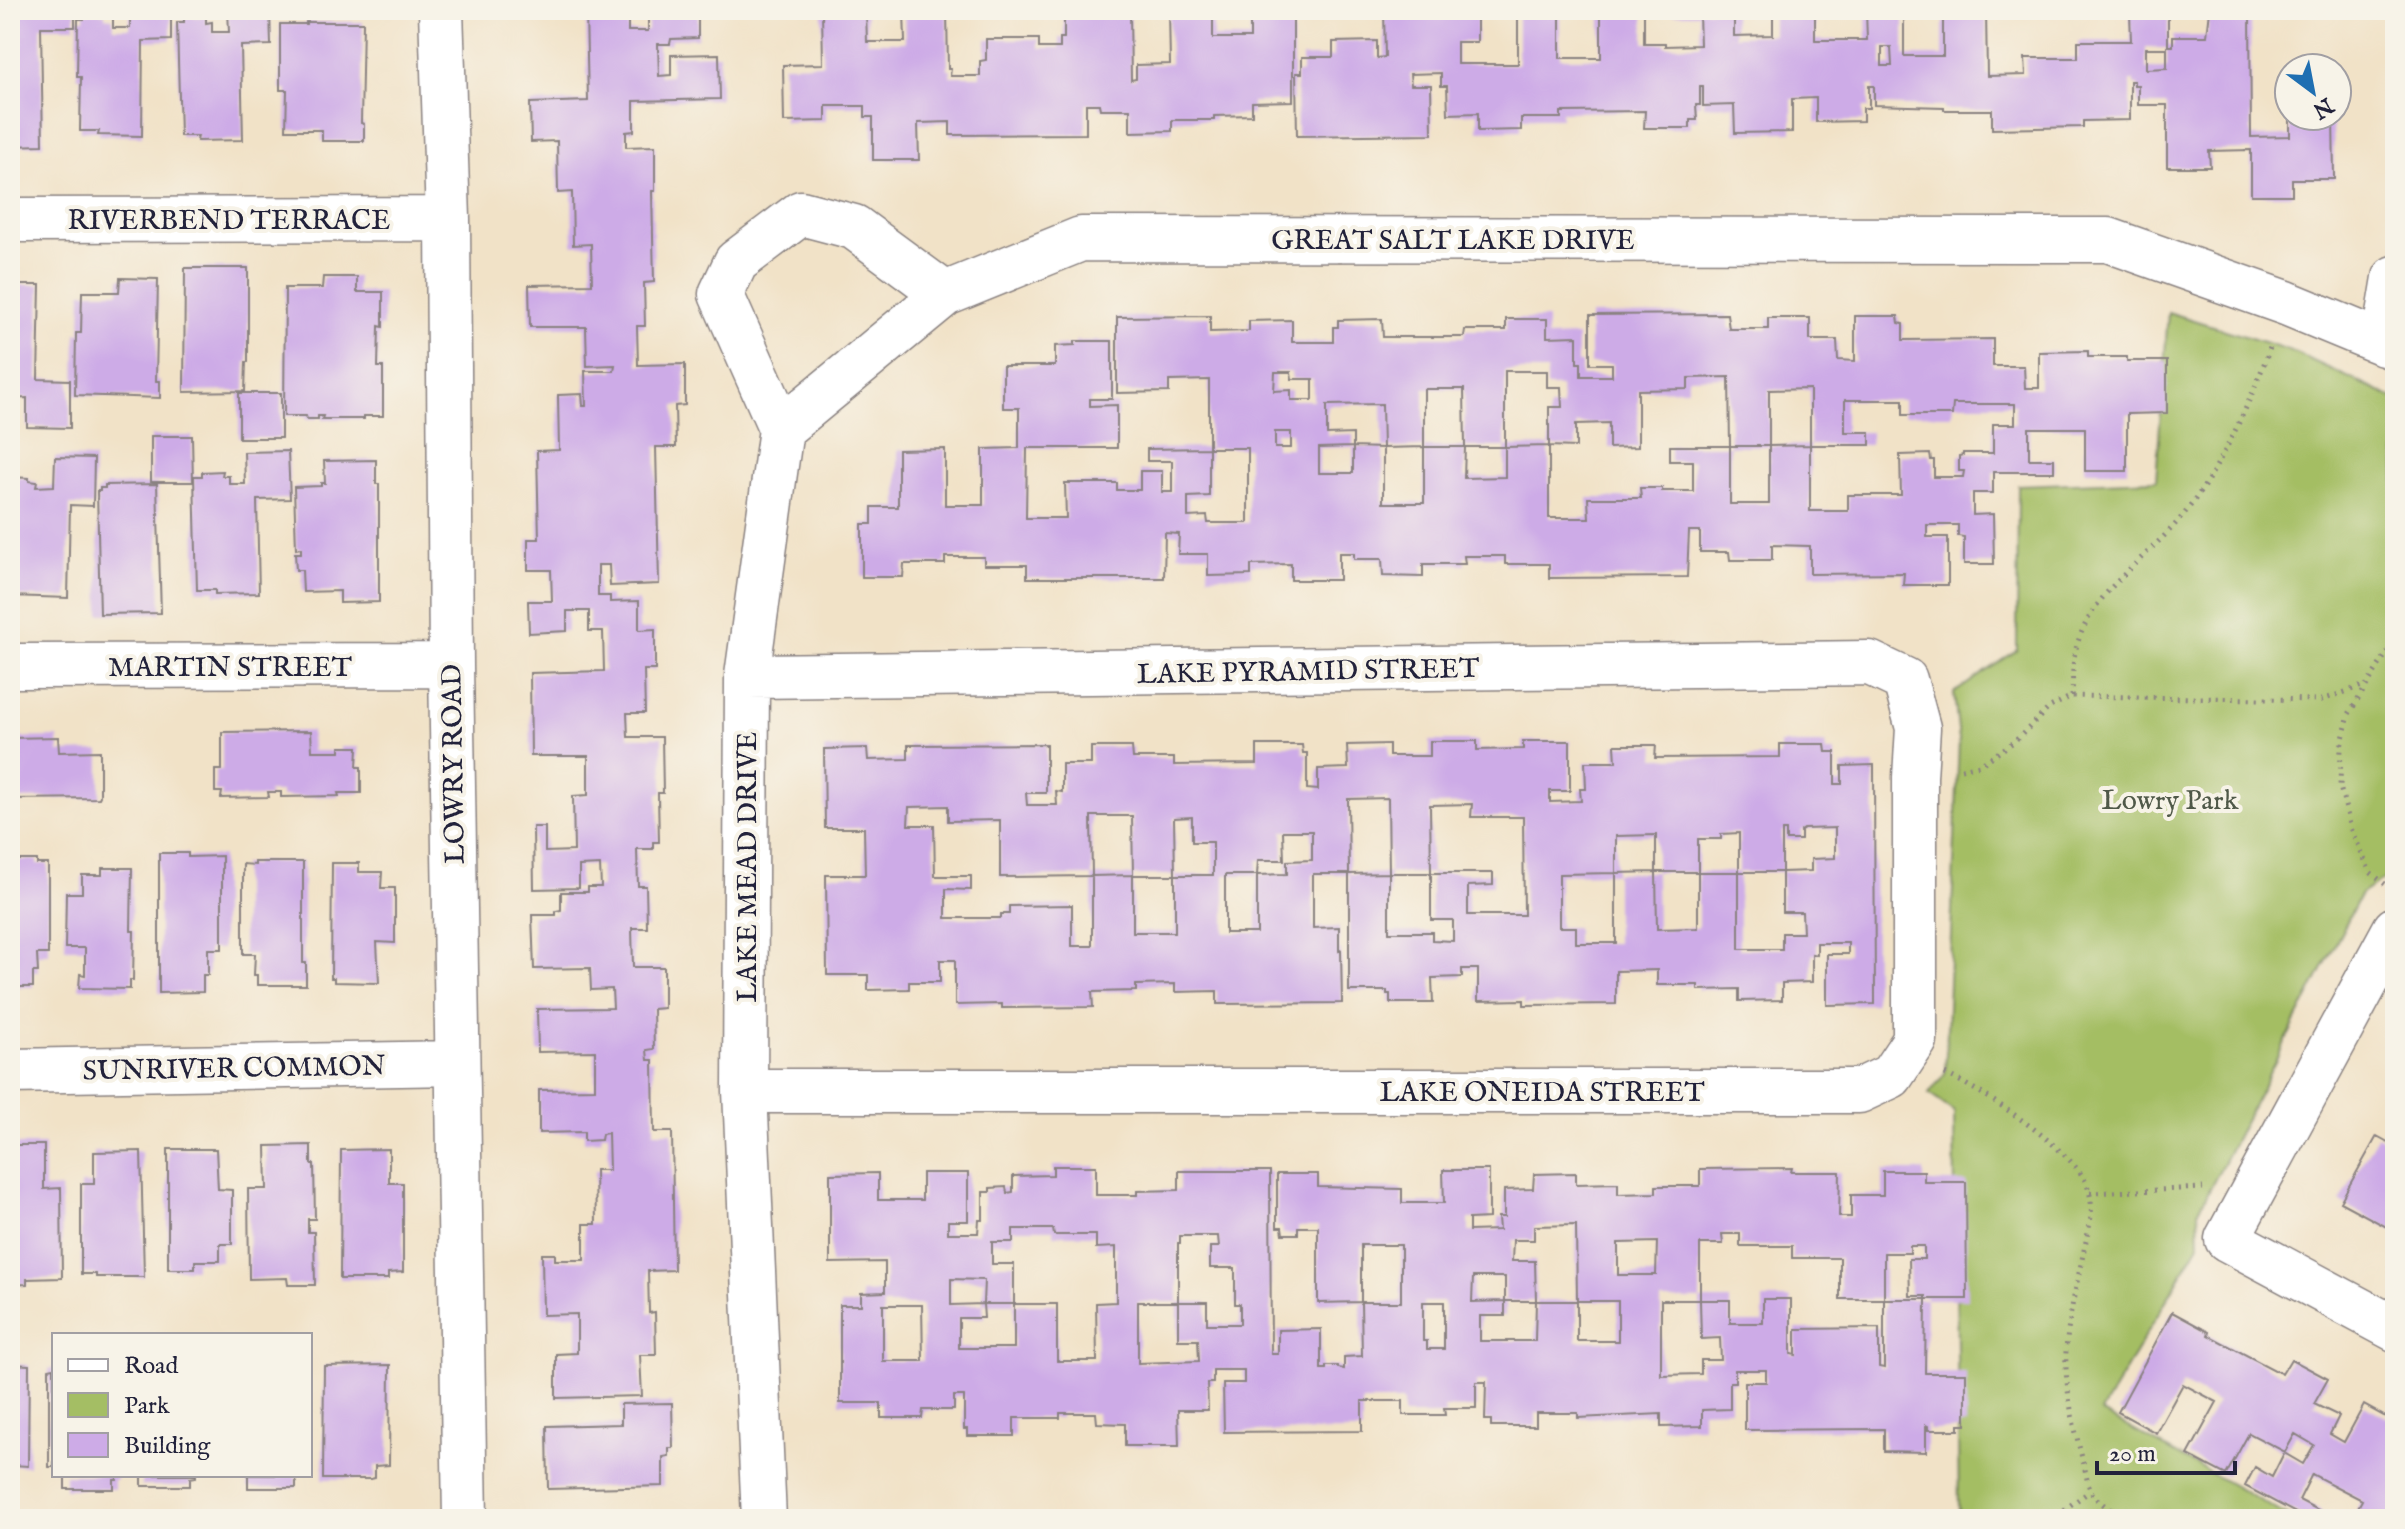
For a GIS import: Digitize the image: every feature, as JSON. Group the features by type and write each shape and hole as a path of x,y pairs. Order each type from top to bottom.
{"street":[{"name":"LOWRY ROAD","path":"441,10 448,219 451,665 465,1519"},
{"path":"801,213 854,227 945,294 781,429 721,294 736,262 801,213"},
{"name":"RIVERBEND TERRACE","path":"10,220 448,219"},
{"name":"GREAT SALT LAKE DRIVE","path":"945,294 1081,239 2108,240 2286,303 2390,346 2395,278"},
{"name":"LAKE MEAD DRIVE","path":"764,1519 745,1091 747,676 781,429"},
{"name":"LAKE PYRAMID STREET","path":"747,676 1869,663 1905,680 1918,728 1915,777"},
{"name":"MARTIN STREET","path":"10,666 451,665"},
{"path":"1904,1057 1915,1040 1915,777"},
{"path":"2395,929 2227,1239 2395,1329"},
{"name":"LAKE ONEIDA STREET","path":"745,1091 1859,1091 1891,1076 1904,1057"},
{"name":"SUNRIVER COMMON","path":"10,1071 457,1063"}],"path":[{"path":"2072,696 2075,653 2085,623 2103,596 2182,516 2202,489 2232,435 2265,362 2286,303"},
{"path":"2395,640 2349,714 2341,747 2340,787 2351,828 2370,872 2395,893"},
{"path":"1915,777 1980,765 2015,741 2050,707 2072,696 2322,700 2365,685"},
{"path":"1904,1057 1952,1077 2039,1133 2068,1158 2086,1182 2092,1201 2092,1223 2066,1342 2068,1381 2073,1419 2090,1491 2115,1514 2127,1519"},
{"path":"2090,1193 2255,1186"},
{"path":"2051,1519 2090,1491"}],"green space":[{"name":"Lowry Park","path":"2168,312 2289,350 2395,399 2395,872 2361,894 2198,1212 2199,1244 2101,1412 2293,1519 1966,1519 1959,1513 1954,1112 1929,1094 1945,1073 1959,740 1954,693 2017,650 2018,485 2156,480"}],"building":[{"path":"10,10 75,10 75,27 41,27 43,145 10,146"},
{"path":"130,10 171,10 171,40 143,41 142,136 98,135 99,131 80,131 78,19 84,19 84,13 105,13 105,17 113,18 113,28 130,28"},
{"path":"228,10 270,10 271,45 241,46 243,140 197,141 198,136 180,136 177,22 184,22 184,17 206,17 206,23 212,22 212,32 229,32"},
{"path":"628,10 628,31 648,31 648,10 698,10 698,38 671,39 670,44 658,44 659,76 671,75 671,55 719,54 720,99 634,101 634,131 626,132 626,147 655,146 655,191 652,191 654,282 644,283 645,326 637,326 638,365 685,364 685,405 675,406 676,447 656,447 659,584 610,586 609,565 598,565 598,596 610,596 610,602 639,601 639,630 655,629 655,670 644,670 645,713 627,713 628,737 662,737 663,793 658,793 659,842 653,842 653,849 637,849 638,886 646,886 647,928 632,928 633,967 664,967 664,1008 653,1009 654,1049 647,1050 648,1060 653,1060 654,1132 672,1132 674,1270 648,1271 649,1313 655,1312 656,1355 640,1355 642,1396 556,1398 556,1354 577,1353 577,1314 543,1315 542,1254 555,1254 555,1260 584,1260 584,1224 596,1224 595,1170 609,1170 608,1133 602,1134 601,1140 584,1141 584,1132 539,1133 539,1090 595,1089 595,1051 538,1052 537,1009 613,1008 612,989 591,990 590,968 534,969 532,915 556,915 556,911 561,910 561,892 588,892 588,887 601,887 600,865 579,866 579,888 534,889 533,827 545,827 545,852 574,851 573,796 588,795 588,756 531,756 530,673 604,671 603,631 589,631 589,611 567,611 567,631 529,633 528,601 552,601 551,570 528,570 528,539 539,539 537,451 559,450 558,395 582,394 583,406 586,406 585,371 614,371 615,365 587,366 586,327 530,327 529,285 592,284 591,244 573,245 572,192 558,193 557,141 531,142 530,103 588,101 586,11"},
{"path":"822,10 866,10 867,42 905,42 904,10 947,10 950,76 980,76 980,61 986,60 986,39 1039,39 1039,48 1060,48 1060,38 1064,38 1064,18 1070,18 1069,10 1130,10 1131,80 1136,79 1136,65 1170,64 1169,10 1213,10 1213,38 1250,38 1250,10 1293,10 1293,101 1252,102 1252,115 1214,116 1214,120 1172,120 1172,131 1130,132 1130,109 1100,109 1099,104 1086,104 1086,134 950,135 950,122 918,123 919,160 873,160 873,117 865,117 865,106 826,106 826,121 784,122 783,65 823,64"},
{"path":"1384,10 1477,10 1477,42 1457,42 1457,64 1518,64 1518,10 1560,10 1560,58 1601,58 1601,10 1644,10 1644,43 1665,43 1665,46 1700,45 1699,14 1671,14 1671,10 1734,10 1734,36 1773,35 1773,10 1815,10 1815,40 1867,40 1866,10 1904,10 1904,56 1943,56 1943,10 1986,10 1987,76 2026,75 2025,58 2078,58 2078,41 2131,41 2130,13 2106,14 2106,10 2168,10 2168,46 2173,46 2173,36 2207,36 2210,10 2250,10 2251,137 2290,136 2290,132 2333,132 2334,179 2292,179 2292,195 2251,195 2251,150 2209,151 2210,167 2167,167 2167,105 2138,105 2138,85 2134,85 2134,81 2130,81 2130,120 2083,121 2083,127 1992,129 1992,110 1874,105 1874,86 1869,86 1869,108 1863,108 1863,121 1816,122 1816,98 1792,99 1792,132 1735,133 1734,105 1703,106 1703,86 1700,86 1697,120 1690,120 1690,128 1644,128 1645,111 1561,112 1561,118 1521,118 1521,130 1478,131 1478,113 1448,114 1447,86 1441,86 1441,73 1410,74 1411,85 1431,85 1432,134 1297,136 1296,73 1302,73 1302,57 1333,57 1333,42 1377,41 1377,58 1385,57","holes":["1882,47 1891,47 1892,66 1882,66","2146,48 2167,48 2167,68 2146,69"]},
{"path":"363,22 361,123 364,124 364,141 322,141 322,130 286,130 287,90 280,90 280,24"},
{"path":"185,268 248,268 245,391 184,392"},
{"path":"323,277 357,277 357,292 383,292 378,367 383,367 383,416 322,419 323,416 318,416 318,419 307,419 306,416 284,416 285,288 322,288"},
{"path":"120,278 158,279 156,381 160,381 160,398 75,395 76,333 81,333 82,292 119,292"},
{"path":"10,285 40,285 38,379 70,380 70,428 27,427 27,398 10,399"},
{"path":"1727,314 1729,329 1768,329 1768,318 1810,318 1810,340 1837,340 1838,360 1855,361 1855,316 1898,316 1899,323 1903,324 1903,340 1993,339 1993,366 2024,366 2025,388 2039,388 2039,352 2088,351 2088,357 2167,361 2167,413 2127,414 2127,471 2085,471 2085,428 2029,428 2029,459 2054,459 2054,472 1993,472 1993,493 1973,493 1973,515 1993,514 1994,564 1964,564 1964,537 1958,536 1958,525 1927,525 1927,537 1948,537 1948,585 1903,585 1904,573 1810,574 1810,546 1772,545 1772,560 1730,560 1729,552 1700,552 1700,531 1689,531 1687,577 1549,578 1549,564 1505,564 1505,556 1464,556 1465,564 1423,564 1423,577 1383,576 1382,559 1354,559 1354,553 1339,553 1339,580 1291,580 1291,564 1251,565 1251,575 1208,576 1208,554 1178,554 1179,534 1165,533 1164,578 1027,578 1027,565 984,565 984,557 945,557 945,564 904,564 903,577 862,577 862,524 872,524 872,507 898,507 898,450 945,449 945,505 983,505 983,449 1019,448 1019,408 1003,408 1003,366 1055,366 1055,346 1075,345 1075,341 1112,341 1112,399 1090,399 1090,406 1117,405 1117,448 1027,448 1026,518 1066,518 1065,483 1117,483 1117,490 1140,490 1140,471 1162,471 1162,492 1172,492 1172,461 1147,461 1147,449 1209,448 1209,380 1169,381 1169,392 1117,393 1117,317 1210,316 1210,332 1249,331 1249,321 1292,320 1292,342 1333,342 1333,327 1338,327 1338,320 1382,319 1383,337 1464,337 1465,330 1506,330 1506,319 1547,319 1547,337 1577,336 1577,363 1581,363 1581,376 1612,376 1612,364 1590,364 1590,315","holes":["1505,371 1547,371 1547,387 1561,387 1562,407 1549,407 1549,446 1505,447","1275,372 1291,372 1292,379 1313,379 1313,400 1291,400 1291,390 1274,391","1729,377 1730,446 1670,446 1670,461 1693,461 1693,491 1640,488 1641,498 1588,498 1589,518 1549,518 1549,446 1576,447 1576,424 1609,423 1609,448 1638,447 1638,390 1688,389 1688,378","1424,389 1464,389 1465,447 1424,447","1810,389 1810,445 1769,446 1769,390","1845,400 1903,400 1903,415 1952,415 1953,404 2015,404 2015,424 1993,424 1993,453 1963,453 1959,456 1959,471 1964,471 1963,477 1934,477 1934,460 1931,460 1930,454 1900,455 1901,495 1848,495 1848,511 1810,511 1810,445 1870,445 1870,432 1845,432","1382,404 1383,448 1353,447 1353,434 1327,435 1327,405","1275,432 1291,432 1291,448 1275,448","1730,446 1769,446 1769,504 1730,504","1353,447 1353,473 1319,473 1319,448","1424,447 1424,503 1383,503 1383,448","1465,447 1505,447 1505,477 1464,478","1209,448 1248,448 1248,523 1208,523 1207,516 1188,517 1188,497 1209,496"]},
{"path":"239,393 281,393 281,438 239,438"},
{"path":"151,436 192,436 193,482 151,482"},
{"path":"288,451 290,499 257,500 259,593 215,594 215,590 197,590 194,476 202,476 202,472 223,471 222,476 229,476 229,484 245,484 244,452"},
{"path":"55,457 94,458 93,506 70,505 68,598 10,596 10,477 29,478 29,481 37,482 36,487 54,486"},
{"path":"376,460 376,484 379,484 379,602 340,603 340,591 303,592 302,570 296,570 295,553 301,553 301,548 296,549 294,487 321,486 325,483 324,461"},
{"path":"157,484 161,613 100,614 97,491 105,485"},
{"path":"311,731 312,751 340,751 340,747 358,747 361,793 281,797 281,792 268,792 269,797 221,798 222,792 215,792 215,770 222,770 222,732"},
{"path":"58,737 59,752 100,751 99,798 10,799 10,738"},
{"path":"1430,741 1477,741 1477,750 1523,749 1523,741 1570,741 1570,791 1550,791 1550,802 1581,801 1580,789 1586,789 1585,762 1616,762 1615,745 1656,745 1655,758 1780,757 1780,744 1825,744 1826,752 1835,752 1835,784 1842,784 1842,766 1874,765 1875,1004 1827,1005 1827,954 1848,954 1848,943 1817,943 1817,955 1812,954 1812,982 1782,983 1782,1000 1739,1001 1739,989 1698,990 1698,985 1657,985 1657,970 1616,971 1616,1004 1524,1005 1524,1000 1478,1001 1478,969 1462,969 1462,977 1432,978 1433,1003 1390,1003 1387,991 1349,991 1349,874 1313,874 1313,928 1339,927 1342,1003 1217,1004 1217,991 1175,992 1175,984 1136,985 1136,991 1092,992 1093,1007 1002,1008 1002,1004 955,1005 955,960 940,960 940,982 909,982 909,989 868,990 868,975 827,975 826,875 865,875 864,828 825,828 824,749 867,748 868,760 908,759 908,745 1046,744 1046,793 1026,793 1027,805 1057,805 1056,791 1062,792 1062,764 1091,764 1091,747 1132,747 1133,758 1174,758 1174,765 1257,764 1257,745 1302,745 1303,753 1307,753 1307,789 1318,790 1318,769 1348,768 1347,745 1389,744 1389,756 1430,756","holes":["1388,798 1389,873 1349,874 1348,799","1472,804 1471,817 1523,817 1524,915 1468,915 1468,886 1493,885 1493,873 1431,873 1430,805","948,806 948,821 1000,820 1000,877 1092,876 1092,946 1072,946 1072,905 1009,906 1009,914 1001,914 1001,918 946,918 946,889 971,890 971,876 935,876 934,825 908,825 909,807","1091,816 1132,816 1133,875 1092,876","1192,817 1192,842 1213,842 1213,875 1175,875 1174,818","1835,828 1835,858 1811,859 1811,871 1782,872 1782,831 1786,831 1786,840 1801,840 1804,829","1283,831 1312,831 1312,860 1287,861 1287,874 1257,875 1258,860 1284,860","1739,833 1739,872 1698,872 1698,839 1721,839 1721,834","1656,835 1656,872 1616,873 1616,836","1656,872 1698,872 1698,928 1657,929","1739,872 1782,872 1782,912 1802,912 1803,933 1782,933 1782,949 1739,949","1389,873 1431,873 1431,920 1453,920 1453,941 1432,940 1432,932 1389,932","1616,873 1616,943 1576,943 1576,927 1559,927 1559,874","1133,875 1175,875 1175,932 1133,932","1225,875 1257,875 1257,933 1225,933"]},
{"path":"159,853 188,853 188,857 222,856 222,949 208,949 208,975 203,975 203,992 159,993"},
{"path":"10,860 37,860 37,864 48,864 48,954 37,954 38,972 33,972 33,987 10,987"},
{"path":"255,862 303,862 303,963 306,963 306,985 257,985 255,954 243,954 243,864 255,865"},
{"path":"332,863 359,863 359,872 382,872 381,888 395,888 395,943 377,942 379,983 334,982 331,978"},
{"path":"102,868 132,868 131,931 134,931 130,989 79,988 80,974 85,975 85,948 65,948 66,893 82,893 82,875 102,875"},
{"path":"2377,1136 2395,1146 2395,1225 2392,1230 2340,1202"},
{"path":"10,1145 44,1145 44,1189 61,1188 62,1278 27,1279 27,1284 10,1285"},
{"path":"311,1145 315,1219 308,1219 308,1232 314,1232 315,1285 288,1285 287,1278 249,1279 248,1189 267,1189 266,1146"},
{"path":"168,1149 216,1149 218,1189 232,1190 232,1244 220,1244 220,1261 195,1261 195,1269 168,1269"},
{"path":"389,1149 389,1183 403,1183 403,1272 388,1273 388,1279 340,1279 341,1150"},
{"path":"141,1151 144,1277 81,1274 81,1184 94,1184 94,1152"},
{"path":"1053,1166 1096,1166 1096,1195 1137,1195 1137,1191 1179,1190 1179,1171 1270,1171 1271,1354 1278,1354 1278,1330 1321,1329 1321,1369 1338,1366 1344,1369 1344,1357 1362,1356 1361,1302 1318,1303 1318,1227 1298,1227 1298,1234 1283,1234 1282,1227 1277,1227 1277,1174 1318,1174 1318,1187 1402,1189 1402,1203 1444,1203 1443,1170 1489,1170 1489,1218 1469,1219 1469,1231 1499,1230 1498,1217 1504,1217 1504,1190 1533,1189 1534,1174 1576,1173 1576,1184 1618,1183 1618,1194 1656,1193 1656,1186 1700,1186 1700,1169 1792,1168 1791,1172 1840,1172 1839,1217 1851,1217 1851,1195 1883,1195 1883,1171 1924,1171 1924,1182 1966,1182 1967,1299 1926,1299 1925,1373 1966,1373 1966,1425 1959,1425 1959,1430 1928,1430 1926,1425 1926,1452 1884,1451 1884,1429 1745,1430 1745,1382 1766,1382 1766,1370 1735,1370 1735,1382 1730,1382 1730,1409 1702,1410 1702,1426 1661,1427 1661,1414 1578,1418 1578,1413 1536,1413 1536,1426 1491,1426 1491,1420 1485,1420 1486,1382 1476,1382 1476,1408 1444,1408 1445,1415 1403,1415 1403,1401 1362,1401 1362,1431 1224,1432 1223,1383 1244,1383 1244,1370 1213,1370 1213,1383 1207,1383 1208,1410 1178,1410 1179,1446 1125,1446 1125,1424 1097,1423 1096,1413 1060,1413 1060,1418 1014,1418 1014,1436 967,1436 967,1429 964,1429 964,1396 954,1396 954,1410 923,1410 922,1418 881,1418 881,1403 840,1403 840,1305 861,1305 861,1293 885,1292 885,1262 830,1263 830,1174 878,1173 878,1200 922,1200 922,1173 968,1173 968,1221 948,1221 948,1233 978,1233 979,1220 983,1220 983,1192 990,1192 990,1188 1006,1187 1007,1193 1013,1192 1013,1176 1053,1175","holes":["1576,1225 1577,1301 1536,1301 1535,1261 1512,1261 1513,1240 1534,1240 1534,1226","1013,1229 1053,1229 1054,1235 1096,1235 1096,1248 1116,1247 1116,1302 1096,1303 1097,1361 1057,1361 1057,1304 1014,1304 1014,1264 992,1264 992,1242 1013,1242","1722,1234 1740,1234 1740,1246 1792,1246 1792,1258 1840,1258 1840,1299 1884,1299 1884,1368 1879,1367 1879,1328 1796,1329 1796,1355 1791,1354 1791,1299 1763,1299 1763,1323 1730,1323 1730,1300 1700,1300 1700,1244 1723,1244","1180,1236 1218,1236 1219,1247 1210,1247 1210,1268 1235,1268 1235,1304 1240,1304 1240,1324 1207,1324 1207,1302 1178,1302","1657,1242 1656,1275 1618,1275 1618,1243","1361,1245 1401,1245 1401,1302 1361,1302","1910,1246 1924,1246 1924,1259 1909,1259 1910,1296 1926,1296 1926,1299 1884,1299 1884,1253 1910,1253","1473,1277 1505,1277 1505,1301 1472,1302","951,1279 984,1280 983,1304 951,1305","1661,1300 1700,1300 1701,1339 1720,1338 1721,1360 1701,1360 1701,1374 1661,1375","1505,1301 1536,1301 1535,1341 1480,1341 1480,1316 1505,1316","1577,1301 1618,1301 1618,1341 1577,1341","1138,1302 1178,1302 1178,1340 1198,1340 1199,1361 1138,1363","1423,1302 1444,1302 1444,1349 1427,1349 1427,1341 1423,1341","983,1304 1014,1304 1014,1348 959,1348 959,1318 984,1318","883,1305 922,1305 923,1361 883,1361"]},
{"path":"2172,1312 2282,1374 2291,1359 2328,1379 2314,1404 2339,1416 2330,1434 2344,1442 2364,1405 2395,1422 2395,1519 2352,1519 2362,1500 2312,1474 2299,1500 2322,1512 2318,1519 2307,1519 2245,1486 2255,1467 2272,1477 2284,1453 2303,1464 2314,1445 2295,1434 2285,1452 2249,1433 2226,1475 2188,1455 2217,1402 2183,1384 2156,1433 2118,1412"},
{"path":"10,1364 29,1365 28,1466 13,1465 13,1486 10,1486"},
{"path":"390,1365 389,1465 375,1466 375,1478 371,1479 323,1479 324,1366"},
{"path":"52,1368 52,1467 49,1467 49,1369"},
{"path":"672,1403 673,1448 669,1448 669,1456 663,1457 663,1486 548,1489 547,1426 621,1424 621,1404"},
{"path":"65,1477 117,1477 114,1489 65,1489"},
{"path":"142,1477 196,1477 190,1478 190,1486 142,1486"},
{"path":"248,1477 296,1477 296,1488 248,1488"}]}
